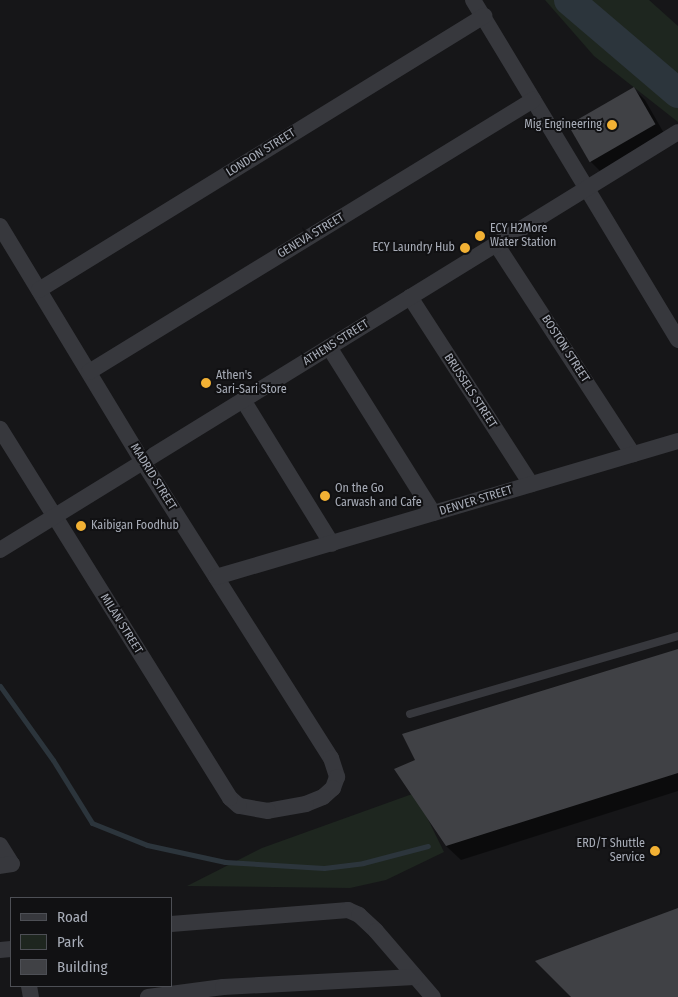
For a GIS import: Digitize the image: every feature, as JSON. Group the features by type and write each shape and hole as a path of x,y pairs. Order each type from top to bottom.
{"street":[{"path":"473,0 678,340"},
{"name":"LONDON STREET","path":"39,290 484,16"},
{"name":"GENEVA STREET","path":"89,372 533,100"},
{"name":"ATHENS STREET","path":"0,550 586,189 676,138"},
{"name":"MADRID STREET","path":"0,226 143,462 331,758 337,777"},
{"name":"BOSTON STREET","path":"496,244 633,454"},
{"name":"BRUSSELS STREET","path":"410,297 531,484"},
{"path":"329,347 433,514"},
{"path":"243,400 332,544"},
{"name":"MILAN STREET","path":"0,429 230,798 251,810 289,809 323,797 333,788 337,777"},
{"name":"DENVER STREET","path":"216,578 678,441"},
{"path":"0,845 6,865"},
{"path":"172,924 348,910 360,915 376,931 433,997"},
{"path":"148,997 415,977"}],"lane":[{"path":"410,714 678,636"}],"green space":[{"path":"545,0 649,0 678,26 678,122 594,56"},
{"path":"415,793 444,852 386,880 350,888 187,886 262,848"}],"building":[{"name":"Mig Engineering","path":"634,87 656,124 590,162 568,125"},
{"path":"678,649 678,773 446,846 394,769 415,760 402,734"},
{"path":"678,908 678,997 571,997 535,961"}],"waterway":[{"path":"569,0 678,93"},
{"path":"0,686 53,760 92,823 147,845 225,862 324,868 363,863 428,846"}],"place":[{"name":"Mig Engineering","path":"612,125"},
{"name":"ECY H2More Water Station","path":"480,236"},
{"name":"ECY Laundry Hub","path":"465,248"},
{"name":"Athen's Sari-Sari Store","path":"206,383"},
{"name":"On the Go Carwash and Cafe","path":"325,496"},
{"name":"Kaibigan Foodhub","path":"81,526"},
{"name":"ERD/T Shuttle Service","path":"655,851"}]}
